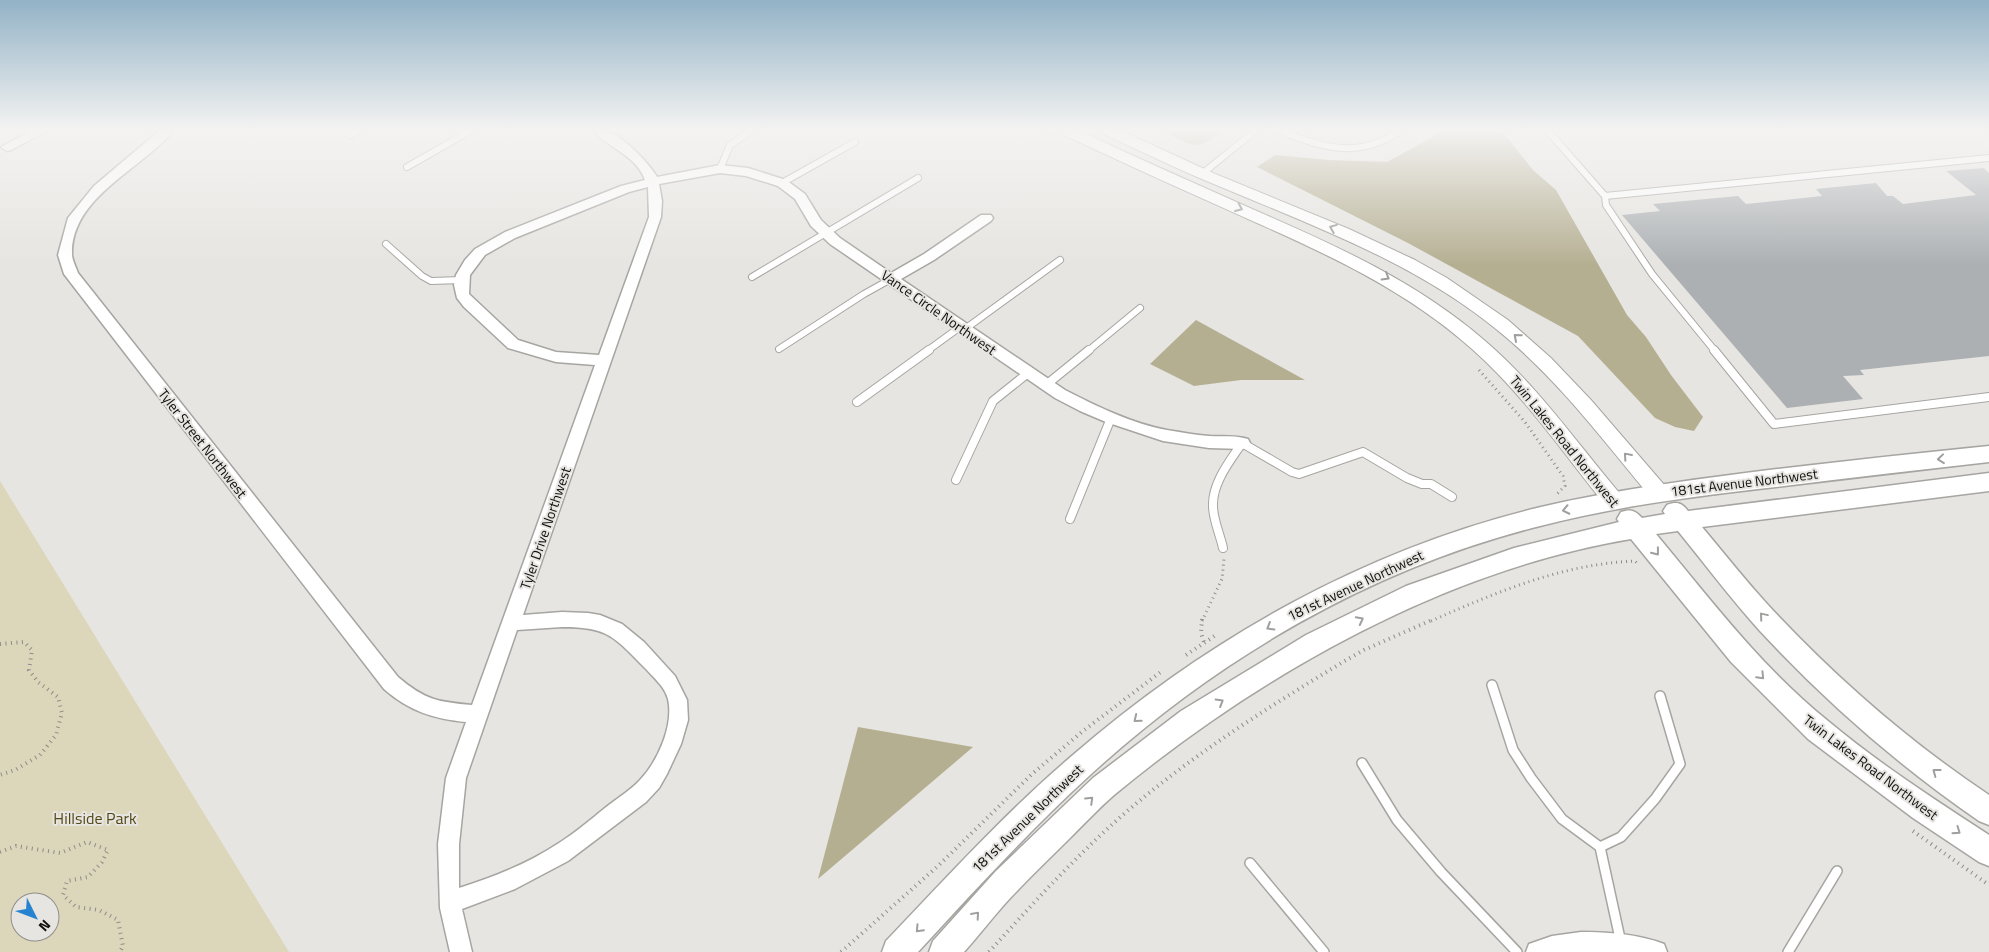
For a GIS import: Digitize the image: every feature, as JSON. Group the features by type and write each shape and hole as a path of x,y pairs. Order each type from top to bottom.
{"main road":[{"name":"181st Avenue Northwest","path":"897,952 983,860 1082,764 1155,704 1234,648 1290,615 1391,565 1441,546 1528,520 1614,501 1714,484 1989,454"},
{"path":"944,952 1006,881 1103,787 1190,720 1290,659 1359,620 1415,593 1463,574 1558,545 1603,534 1683,520 1989,482"},
{"path":"1659,493 1769,623 1803,658 1884,731 1932,770 1989,811"},
{"name":"Twin Lakes Road Northwest","path":"1614,501 1740,654 1810,723 1923,808 1989,852"}],"street":[{"name":"Tyler Street Northwest","path":"114,175 98,189 75,218 64,255 70,274 391,682 408,698 432,709 477,714"},
{"name":"Tyler Drive Northwest","path":"461,952 450,902 446,861 456,778 603,360 650,236 657,203 653,181 649,175"},
{"name":"Vance Circle Northwest","path":"462,280 470,263 480,252 510,235 625,190 679,175"},
{"name":"Vance Circle Northwest","path":"759,175 782,183 800,197 813,219 827,233 962,328 1076,403 1112,418 1180,438 1242,443"},
{"name":"Twin Lakes Road Northwest","path":"1159,175 1326,247 1383,275 1441,313 1502,365 1549,419 1614,501"},
{"path":"1209,175 1384,251 1445,284 1475,304 1503,325 1550,368 1659,493"},
{"path":"891,279 929,258 986,218"},
{"path":"462,280 462,295 469,304 513,344 556,357 603,360"},
{"path":"450,902 491,889 528,872 562,853 628,802 651,782 662,766 680,714 676,692 667,678 610,626 592,621 512,623"},
{"path":"1537,952 1570,943 1603,942 1656,952"}],"lane":[{"path":"782,183 795,175"},
{"path":"1587,175 1605,196 1606,205 1652,274 1774,424 1989,397"},
{"path":"1605,196 1813,175"},
{"path":"752,277 918,178"},
{"path":"386,244 431,281 462,280"},
{"path":"857,402 1060,260"},
{"path":"779,349 864,294 891,279"},
{"path":"1046,385 1140,308"},
{"path":"956,480 993,400 1028,373"},
{"path":"1070,519 1112,418"},
{"path":"1223,548 1213,508 1213,500 1227,465 1242,443 1292,472 1299,474 1363,452 1407,478 1422,484 1431,484 1452,497"},
{"path":"1492,685 1513,750 1531,778 1562,818 1600,847 1621,945"},
{"path":"1600,847 1622,837 1655,799 1680,764 1660,696"},
{"path":"1362,763 1397,820 1441,872 1517,952"},
{"path":"1250,863 1324,952"},
{"path":"1788,952 1837,871"}],"path":[{"path":"1473,365 1524,422 1563,476 1565,486"},
{"path":"1204,642 1200,627 1202,616 1222,579 1223,548"},
{"path":"989,952 1047,889 1124,815 1160,784 1254,718 1349,659 1413,628 1535,579 1614,561 1635,561"},
{"path":"0,644 24,642 32,650 29,670 38,682 58,697 62,712 56,734 40,755 15,770 0,775"},
{"path":"0,852 16,846 60,853 87,842 108,850 102,862 88,876 67,882 63,895 76,908 99,910 118,920 123,946 120,952"}],"green space":[{"name":"Hillside Park","path":"0,481 289,952 0,952"}],"shaded area":[{"path":"1274,175 1539,175 1556,190 1627,315 1646,337 1671,375 1703,417 1694,431 1675,427 1655,418 1578,336 1408,243"},
{"path":"1196,320 1305,380 1241,380 1194,386 1150,364"},
{"path":"858,727 973,747 818,879"}],"building":[{"path":"1952,175 1989,175 1989,356 1860,370 1864,375 1843,376 1863,399 1787,408 1622,215 1660,211 1653,204 1738,196 1746,204 1822,196 1816,189 1876,183 1887,196 1893,196 1903,204 1976,195"}]}
